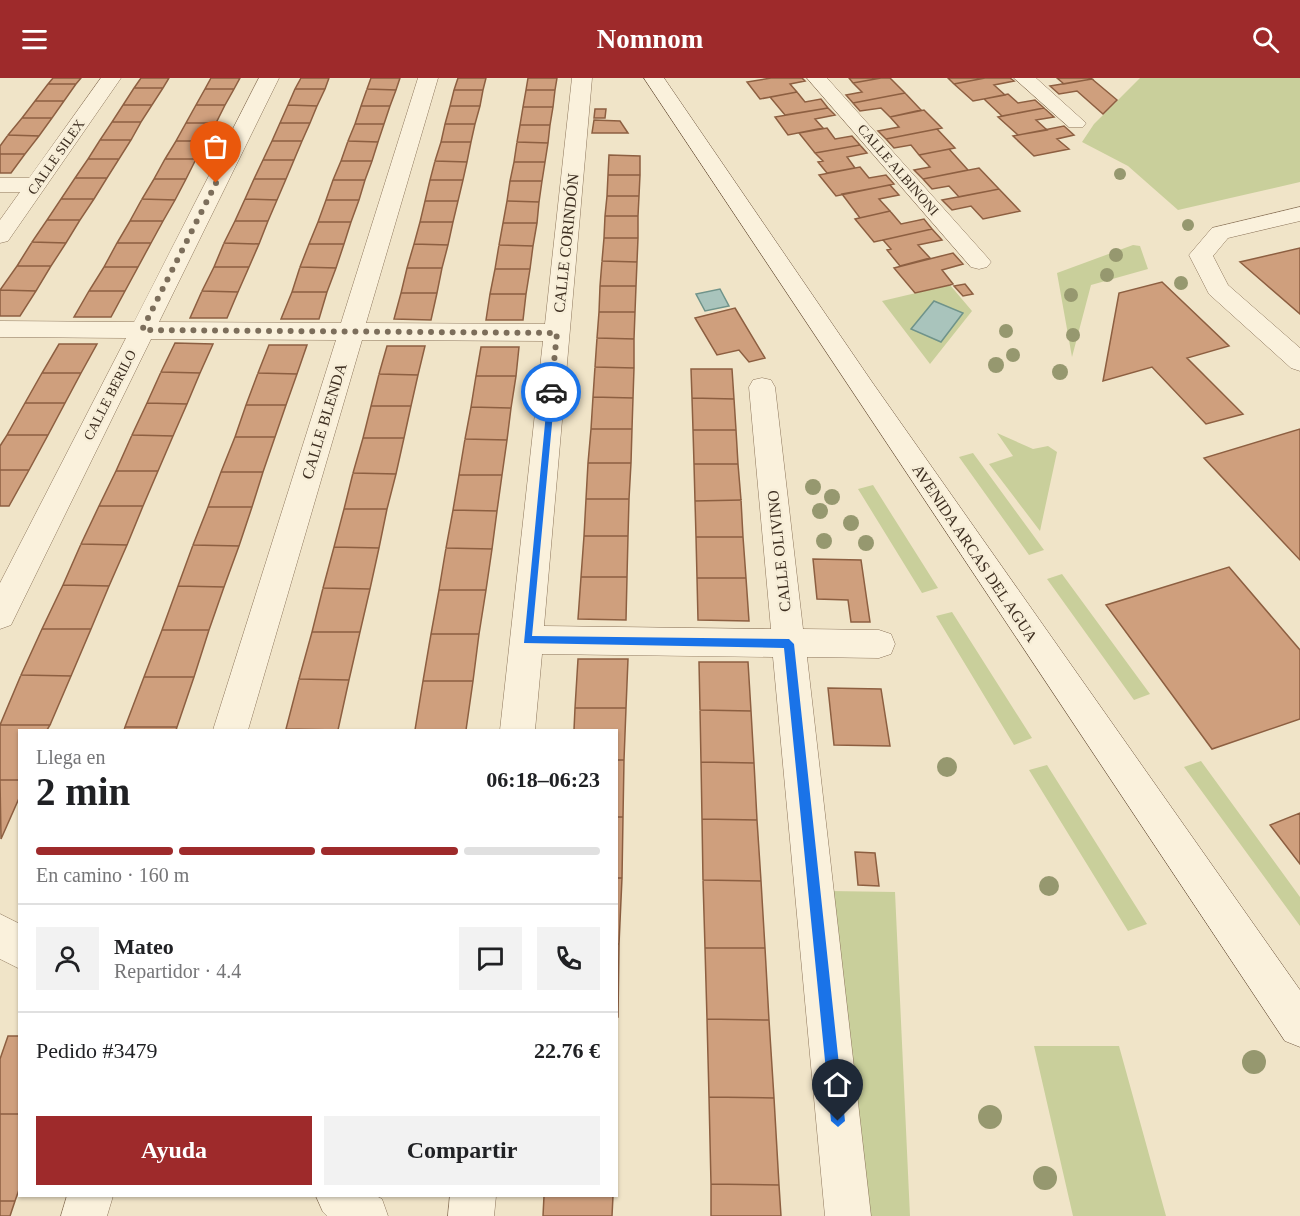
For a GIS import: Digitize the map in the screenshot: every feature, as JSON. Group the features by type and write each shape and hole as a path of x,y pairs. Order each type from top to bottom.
{"street":[{"name":"CALLE SILEX","path":"0,236 111,78"},
{"name":"CALLE BERILO","path":"0,615 269,78"},
{"name":"CALLE BLENDA","path":"231,729 428,78"},
{"name":"CALLE CORINDÓN","path":"518,729 582,78"},
{"name":"AVENIDA ARCAS DEL AGUA","path":"654,78 863,389 1300,1026"},
{"name":"CALLE ALBINONI","path":"817,78 980,262"},
{"path":"1024,78 1076,123"},
{"path":"0,185 36,185"},
{"path":"1300,214 1220,233 1202,255 1218,289 1300,362"},
{"path":"0,329 557,333"},
{"name":"CALLE OLIVINO","path":"762,387 848,1216"},
{"path":"527,640 879,644"},
{"path":"0,934 18,948"},
{"path":"84,1216 90,1197"},
{"path":"340,1197 365,1216"},
{"path":"471,1216 473,1197"}],"green space":[{"path":"1140,78 1300,78 1300,182 1178,210 1128,166 1082,142 1094,124"},
{"path":"1133,245 1140,246 1148,269 1091,285 1072,357 1057,273"},
{"path":"950,285 972,311 930,364 882,301"},
{"path":"997,433 1033,449 1048,446 1057,452 1040,531 989,464 1013,456"},
{"path":"973,453 1044,550 1029,555 959,457"},
{"path":"873,485 938,588 922,593 858,489"},
{"path":"1062,574 1150,694 1134,700 1047,579"},
{"path":"952,612 1032,738 1014,745 936,616"},
{"path":"1201,761 1300,897 1300,926 1184,767"},
{"path":"1047,765 1147,924 1128,931 1029,770"},
{"path":"830,891 895,892 910,1216 867,1216"},
{"path":"1034,1046 1119,1046 1166,1216 1073,1216"}],"water":[{"path":"720,289 729,306 705,311 696,294"},
{"path":"934,301 963,313 941,342 911,329"}],"building":[{"path":"53,78 81,78 76,84 48,84"},
{"path":"141,78 169,78 163,88 134,88"},
{"path":"211,78 240,78 234,89 205,89"},
{"path":"301,78 329,78 325,89 295,89"},
{"path":"371,78 400,78 396,90 367,89"},
{"path":"458,78 486,78 483,90 454,90"},
{"path":"528,78 557,78 555,90 526,90"},
{"path":"771,78 802,78 805,81 790,84 797,92 760,99 747,82"},
{"path":"849,78 881,78 853,83"},
{"path":"890,78 905,93 853,103 846,95 862,92 853,83"},
{"path":"948,78 985,78 954,84"},
{"path":"985,78 1010,78 1014,81 994,85 1005,95 973,101 954,84"},
{"path":"1057,78 1090,78 1092,79 1064,84"},
{"path":"1092,79 1117,100 1103,114 1077,91 1059,94 1050,86"},
{"path":"48,84 76,84 64,101 35,101"},
{"path":"134,88 163,88 152,105 123,105"},
{"path":"205,89 234,89 225,105 196,105"},
{"path":"295,89 325,89 317,106 288,105"},
{"path":"367,89 396,90 390,106 361,106"},
{"path":"454,90 483,90 480,106 450,106"},
{"path":"526,90 555,90 553,107 523,107"},
{"path":"797,92 805,102 821,99 828,108 785,115 770,97"},
{"path":"905,93 921,110 890,117 881,108 860,111 853,103"},
{"path":"1008,94 1018,103 1035,100 1044,108 1002,116 984,99"},
{"path":"35,101 64,101 52,118 22,118"},
{"path":"123,105 152,105 141,122 112,122"},
{"path":"196,105 225,105 216,123 186,123"},
{"path":"288,105 317,106 310,123 280,123"},
{"path":"361,106 390,106 384,124 355,124"},
{"path":"450,106 480,106 475,124 445,124"},
{"path":"523,107 553,107 550,125 520,125"},
{"path":"828,108 835,115 815,119 823,128 788,135 775,117"},
{"path":"1044,108 1054,117 1036,120 1047,130 1018,135 998,117"},
{"path":"595,109 606,109 605,118 594,118"},
{"path":"924,110 942,128 886,139 878,131 899,127 890,117"},
{"path":"22,118 52,118 39,136 8,135"},
{"path":"594,120 620,121 628,133 592,133"},
{"path":"112,122 141,122 131,140 100,140"},
{"path":"186,123 216,123 206,141 176,141"},
{"path":"280,123 310,123 302,141 272,141"},
{"path":"355,124 384,124 378,142 348,141"},
{"path":"445,124 475,124 471,142 441,142"},
{"path":"520,125 550,125 548,143 517,142"},
{"path":"1064,126 1074,135 1057,139 1069,149 1034,156 1013,136"},
{"path":"827,128 835,139 852,136 860,145 815,153 799,133"},
{"path":"937,129 955,148 919,155 911,145 894,148 886,139"},
{"path":"8,135 39,136 25,154 0,154 0,146"},
{"path":"100,140 131,140 119,159 88,159"},
{"path":"176,141 206,141 196,159 165,159"},
{"path":"272,141 302,141 294,160 263,160"},
{"path":"348,141 378,142 372,161 341,161"},
{"path":"441,142 471,142 467,162 435,161"},
{"path":"517,142 548,143 545,162 514,162"},
{"path":"860,145 867,153 847,157 855,168 827,173 818,162 823,161 815,153"},
{"path":"949,149 968,170 923,179 914,170 930,167 919,155"},
{"path":"0,154 25,154 11,173 0,173"},
{"path":"609,155 640,156 640,175 608,175"},
{"path":"88,159 119,159 107,178 75,178"},
{"path":"165,159 196,159 186,179 154,179"},
{"path":"263,160 294,160 286,179 254,179"},
{"path":"341,161 372,161 365,180 333,180"},
{"path":"435,161 467,162 463,180 430,180"},
{"path":"514,162 545,162 542,181 510,181"},
{"path":"860,167 869,178 886,175 894,184 836,196 819,175"},
{"path":"979,168 999,189 959,197 949,186 932,189 923,179"},
{"path":"608,175 640,175 639,196 607,196"},
{"path":"75,178 107,178 94,199 61,199"},
{"path":"154,179 186,179 175,200 142,199"},
{"path":"254,179 286,179 277,200 245,199"},
{"path":"333,180 365,180 359,200 326,200"},
{"path":"430,180 463,180 458,201 425,201"},
{"path":"510,181 542,181 539,202 507,201"},
{"path":"890,185 899,195 879,199 890,211 860,218 842,194"},
{"path":"999,189 1020,211 983,219 971,206 952,210 942,200"},
{"path":"607,196 639,196 638,216 605,216"},
{"path":"61,199 94,199 80,220 47,220"},
{"path":"142,199 175,200 163,221 130,221"},
{"path":"245,199 277,200 268,221 235,221"},
{"path":"326,200 359,200 351,222 318,222"},
{"path":"425,201 458,201 453,222 420,222"},
{"path":"507,201 539,202 537,223 503,223"},
{"path":"890,211 901,224 924,219 932,229 874,242 855,219"},
{"path":"605,216 638,216 638,238 604,238"},
{"path":"47,220 80,220 66,243 32,242"},
{"path":"130,221 163,221 151,243 117,243"},
{"path":"235,221 268,221 259,244 224,243"},
{"path":"318,222 351,222 344,244 309,244"},
{"path":"420,222 453,222 448,245 414,244"},
{"path":"503,223 537,223 533,246 499,245"},
{"path":"932,229 942,240 918,245 930,258 900,266 887,250 891,249 883,240"},
{"path":"604,238 638,238 637,262 602,261"},
{"path":"32,242 66,243 51,266 17,266"},
{"path":"117,243 151,243 138,267 104,267"},
{"path":"224,243 259,244 249,267 214,267"},
{"path":"309,244 344,244 336,268 300,267"},
{"path":"414,244 448,245 442,268 407,268"},
{"path":"499,245 533,246 530,269 495,269"},
{"path":"1300,248 1300,314 1240,262"},
{"path":"953,253 963,264 942,270 953,284 950,285 915,293 894,268"},
{"path":"602,261 637,262 636,286 600,286"},
{"path":"17,266 51,266 36,291 0,290"},
{"path":"104,267 138,267 125,291 89,291"},
{"path":"214,267 249,267 238,292 202,291"},
{"path":"300,267 336,268 327,292 292,292"},
{"path":"407,268 442,268 437,293 401,293"},
{"path":"495,269 530,269 526,294 490,294"},
{"path":"1162,282 1229,346 1187,358 1243,414 1206,424 1152,367 1103,381 1119,293"},
{"path":"965,284 973,294 963,296 954,286"},
{"path":"600,286 636,286 635,312 599,312"},
{"path":"0,290 36,291 20,316 0,316"},
{"path":"89,291 125,291 111,317 74,317"},
{"path":"202,291 238,292 227,318 190,318"},
{"path":"292,292 327,292 319,319 281,319"},
{"path":"401,293 437,293 431,320 394,319"},
{"path":"490,294 526,294 523,320 486,320"},
{"path":"735,308 765,358 749,362 739,350 717,355 695,318"},
{"path":"599,312 635,312 634,339 597,338"},
{"path":"597,338 634,339 634,368 595,367"},
{"path":"175,343 213,344 200,373 161,372"},
{"path":"59,344 97,344 81,373 42,373"},
{"path":"269,345 307,345 297,374 258,373"},
{"path":"387,346 425,346 418,375 379,374"},
{"path":"481,347 519,347 516,376 476,376"},
{"path":"595,367 634,368 633,398 593,397"},
{"path":"691,369 732,369 734,399 692,398"},
{"path":"161,372 200,373 187,404 147,403"},
{"path":"42,373 81,373 65,403 25,403"},
{"path":"258,373 297,374 286,405 246,405"},
{"path":"379,374 418,375 411,406 371,406"},
{"path":"476,376 516,376 511,408 471,407"},
{"path":"593,397 633,398 632,429 591,429"},
{"path":"692,398 734,399 736,430 693,430"},
{"path":"25,403 65,403 48,435 7,435"},
{"path":"147,403 187,404 173,436 132,435"},
{"path":"246,405 286,405 275,437 235,437"},
{"path":"371,406 411,406 404,438 363,438"},
{"path":"471,407 511,408 507,440 465,439"},
{"path":"591,429 632,429 631,463 588,463"},
{"path":"1300,429 1300,560 1204,458"},
{"path":"693,430 736,430 738,464 694,464"},
{"path":"7,435 48,435 29,470 0,470 0,446"},
{"path":"132,435 173,436 158,471 116,471"},
{"path":"235,437 275,437 263,472 221,472"},
{"path":"363,438 404,438 396,474 353,473"},
{"path":"465,439 507,440 502,475 459,475"},
{"path":"588,463 631,463 629,499 586,499"},
{"path":"694,464 738,464 741,500 695,501"},
{"path":"0,470 29,470 9,506 0,506"},
{"path":"116,471 158,471 143,506 99,506"},
{"path":"221,472 263,472 252,507 208,507"},
{"path":"353,473 396,474 387,509 344,509"},
{"path":"459,475 502,475 497,511 453,510"},
{"path":"586,499 629,499 628,536 584,536"},
{"path":"741,500 743,537 696,537 695,501"},
{"path":"99,506 143,506 127,545 81,544"},
{"path":"208,507 252,507 239,546 193,545"},
{"path":"344,509 387,509 379,548 334,547"},
{"path":"453,510 497,511 492,549 446,548"},
{"path":"584,536 628,536 627,577 581,577"},
{"path":"696,537 743,537 746,578 697,578"},
{"path":"81,544 127,545 109,586 63,585"},
{"path":"193,545 239,546 224,587 178,586"},
{"path":"334,547 379,548 370,589 323,588"},
{"path":"446,548 492,549 486,590 439,590"},
{"path":"813,559 861,560 870,622 851,622 848,600 817,599"},
{"path":"1229,567 1300,650 1300,719 1212,749 1106,605"},
{"path":"581,577 627,577 626,620 578,619"},
{"path":"697,578 746,578 749,621 698,620"},
{"path":"63,585 109,586 91,629 42,629"},
{"path":"178,586 224,587 209,630 162,630"},
{"path":"323,588 370,589 360,632 312,632"},
{"path":"439,590 486,590 479,634 431,634"},
{"path":"42,629 91,629 71,676 21,675"},
{"path":"162,630 209,630 194,677 144,677"},
{"path":"312,632 360,632 349,680 299,679"},
{"path":"431,634 479,634 473,681 423,681"},
{"path":"578,659 628,659 626,708 575,708"},
{"path":"699,662 748,662 751,711 700,710"},
{"path":"21,675 71,676 50,725 0,725"},
{"path":"144,677 194,677 177,727 125,727"},
{"path":"299,679 349,680 338,729 286,729"},
{"path":"423,681 473,681 466,729 415,729"},
{"path":"828,688 881,689 890,746 834,745"},
{"path":"575,708 626,708 624,760 618,760 618,729 574,729"},
{"path":"700,710 751,711 754,763 701,762"},
{"path":"0,725 50,725 48,729 18,729 18,780 0,780"},
{"path":"125,727 177,727 176,729 124,729"},
{"path":"618,760 624,760 623,817 618,817"},
{"path":"701,762 754,763 757,820 702,819"},
{"path":"0,780 18,780 18,801 1,839"},
{"path":"1300,813 1300,864 1270,825"},
{"path":"618,817 623,817 622,878 618,878"},
{"path":"702,819 757,820 761,881 703,880"},
{"path":"855,852 875,853 879,886 858,885"},
{"path":"618,878 622,878 619,944"},
{"path":"703,880 761,881 765,948 705,948"},
{"path":"618,944 619,944 618,1017"},
{"path":"705,948 765,948 769,1020 707,1019"},
{"path":"707,1019 769,1020 774,1098 709,1097"},
{"path":"8,1036 18,1036 18,1114 0,1114 0,1059"},
{"path":"709,1097 774,1098 779,1185 711,1184"},
{"path":"0,1114 18,1114 18,1193 15,1201 0,1201"},
{"path":"711,1184 779,1185 781,1216 711,1216"},
{"path":"544,1197 613,1197 612,1216 543,1216"},
{"path":"0,1201 15,1201 10,1216 0,1216"}],"way so far":[{"path":"216,183 142,330 557,333 551,392"}],"route":[{"path":"551,392 527,640 789,644 838,1121"}]}
